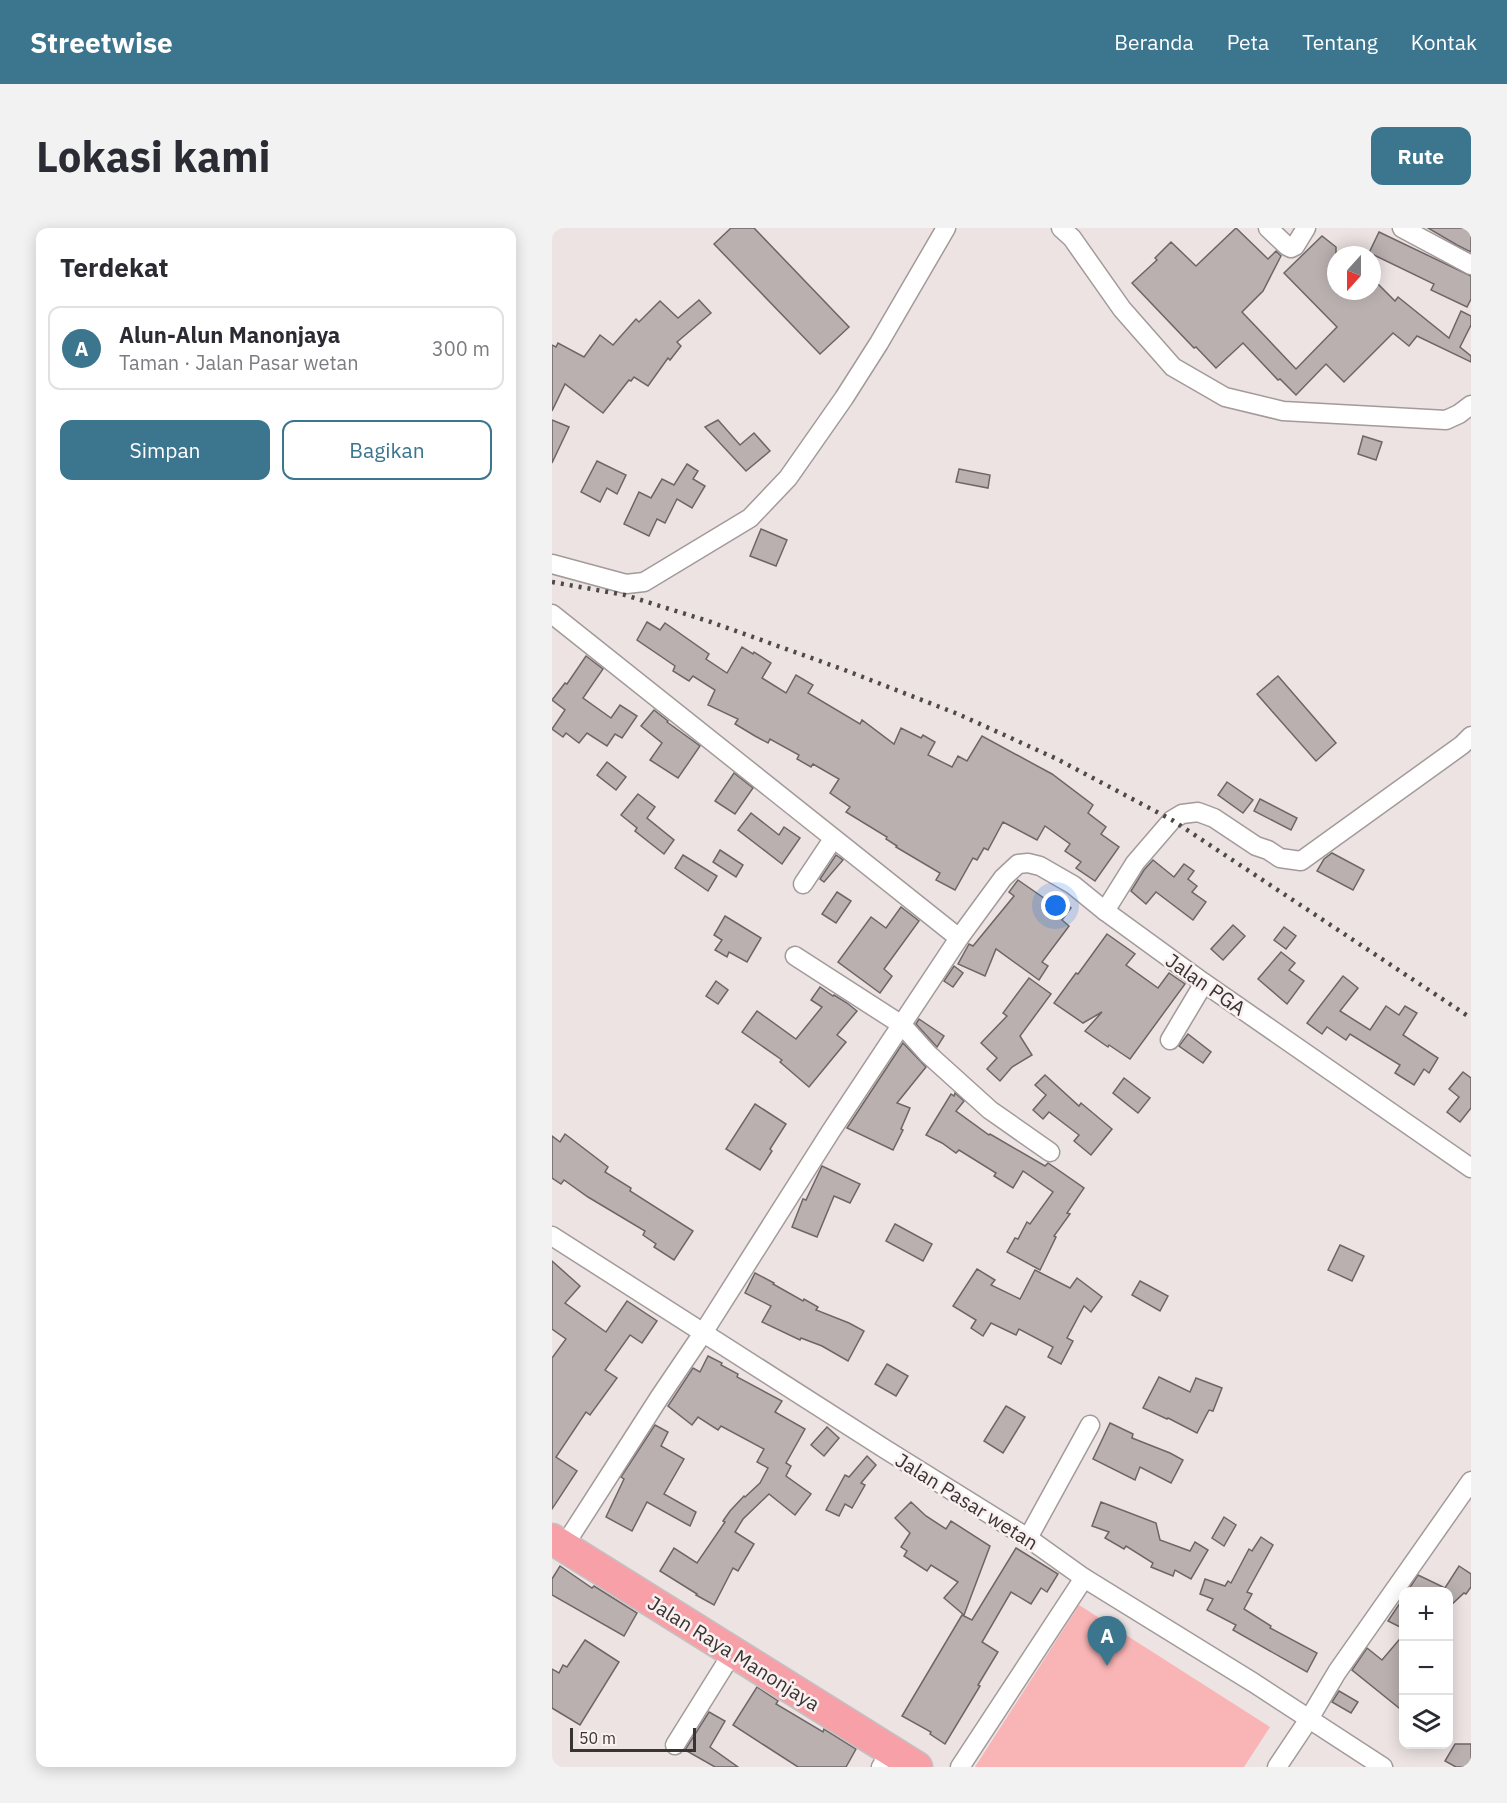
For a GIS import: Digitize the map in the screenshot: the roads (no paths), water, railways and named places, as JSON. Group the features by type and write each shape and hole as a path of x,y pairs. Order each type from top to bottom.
{"main road":[{"name":"Jalan Raya Manonjaya","path":"558,1543 733,1652 886,1759 916,1767"}],"street":[{"path":"552,564 626,584 644,582 750,518 788,477 844,398 946,228"},
{"path":"1061,228 1072,238 1122,309 1173,367 1225,397 1283,411 1446,420 1471,405"},
{"path":"1268,228 1291,248 1295,246 1306,228"},
{"path":"1402,228 1426,234 1471,265"},
{"path":"552,614 959,938 831,1131 703,1333 558,1543"},
{"path":"1106,911 1135,863 1172,819 1182,814 1198,812 1206,814 1256,846 1280,858 1301,861 1394,795 1471,736"},
{"path":"803,884 833,839"},
{"name":"Jalan PGA","path":"959,938 1003,878 1018,864 1028,862 1040,866 1073,885 1204,983 1471,1168"},
{"path":"795,956 902,1025 928,1054 990,1110 1050,1152"},
{"path":"1170,1040 1204,983"},
{"name":"Jalan Pasar wetan","path":"552,1236 1028,1538 1084,1578 1383,1767"},
{"path":"1028,1538 1090,1425"},
{"path":"1277,1767 1337,1672 1471,1481"},
{"path":"960,1767 1084,1578"},
{"path":"675,1745 733,1652"}],"railway":[{"path":"552,582 625,595 711,622 958,714 1057,759 1172,820 1471,1018"}],"place":[{"name":"Alun-Alun Manonjaya","path":"1107,1666"}]}
